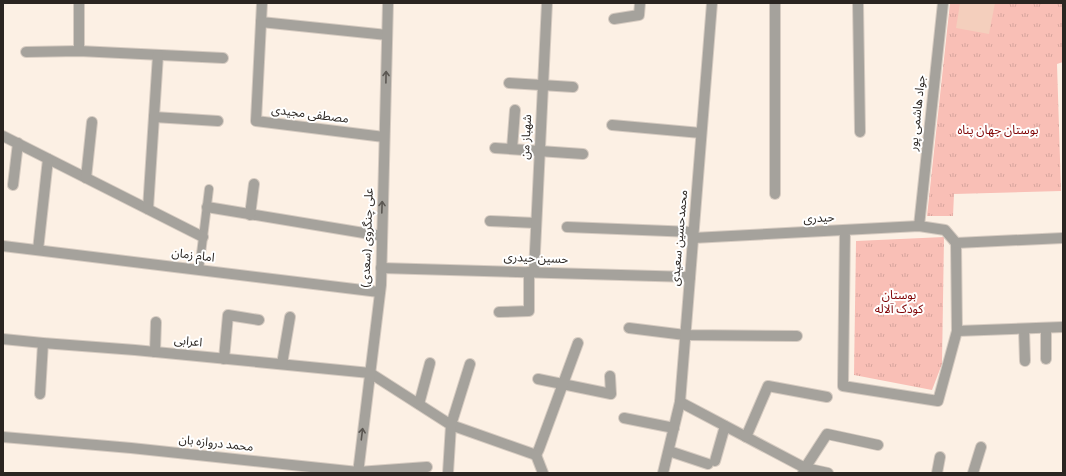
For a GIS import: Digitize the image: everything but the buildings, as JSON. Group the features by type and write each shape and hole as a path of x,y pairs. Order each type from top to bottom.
{"street":[{"path":"75,3 86,3"},
{"path":"78,3 79,50"},
{"name":"مصطفی مجیدی","path":"262,3 256,121 384,137"},
{"name":"علی چنگروی (سعدی)","path":"358,472 380,292 388,3"},
{"name":"شهباز من","path":"499,312 529,311 536,223 547,3"},
{"path":"614,19 639,15 640,3"},
{"name":"محمدحسین سعیدی","path":"664,473 680,402 712,3"},
{"path":"774,194 775,3"},
{"path":"858,3 860,132"},
{"name":"جواد هاشمی پور","path":"919,226 943,3"},
{"path":"261,22 387,35"},
{"path":"26,52 79,50 223,58"},
{"path":"148,209 158,55"},
{"path":"509,83 573,86"},
{"path":"512,149 515,110"},
{"path":"154,117 218,121"},
{"path":"86,178 92,122"},
{"path":"612,125 701,133"},
{"path":"3,136 203,237"},
{"path":"13,185 18,143"},
{"path":"495,148 582,154"},
{"path":"38,250 48,159"},
{"path":"250,214 254,184"},
{"path":"207,207 382,236"},
{"path":"490,221 536,223"},
{"name":"حیدری","path":"567,227 693,235 919,226 946,230 956,243"},
{"path":"845,230 843,386 938,402 958,331 956,243 1063,238"},
{"name":"امام زمان","path":"3,246 380,292"},
{"name":"حسین حیدری","path":"381,268 690,278"},
{"path":"224,359 228,315 260,320"},
{"path":"282,364 290,316"},
{"path":"155,352 156,322"},
{"path":"958,331 1063,327"},
{"path":"629,328 685,335 797,336"},
{"path":"1046,328 1046,359"},
{"path":"1024,329 1025,361"},
{"name":"اعرابی","path":"3,339 370,373"},
{"path":"40,394 43,343"},
{"path":"543,473 536,455 578,343"},
{"path":"419,404 430,363"},
{"path":"448,473 451,425 470,364"},
{"path":"370,373 451,425 536,455"},
{"path":"538,379 611,394 610,376"},
{"path":"746,437 768,386 827,398"},
{"path":"680,402 804,470 828,473"},
{"path":"624,418 674,428"},
{"path":"669,451 711,462 725,426"},
{"path":"804,470 827,434 878,445"},
{"name":"محمد دروازه بان","path":"3,437 131,448 358,472 427,467"},
{"path":"973,473 981,447"},
{"path":"937,473 940,457"}],"lane":[{"path":"199,270 209,189"}],"green space":[{"name":"بوستان جهان پناه","path":"950,3 1063,3 1063,62 1057,64 1061,191 954,194 953,216 927,216"},
{"name":"بوستان کودک آلاله","path":"944,237 942,364 932,390 854,375 856,241"}]}
